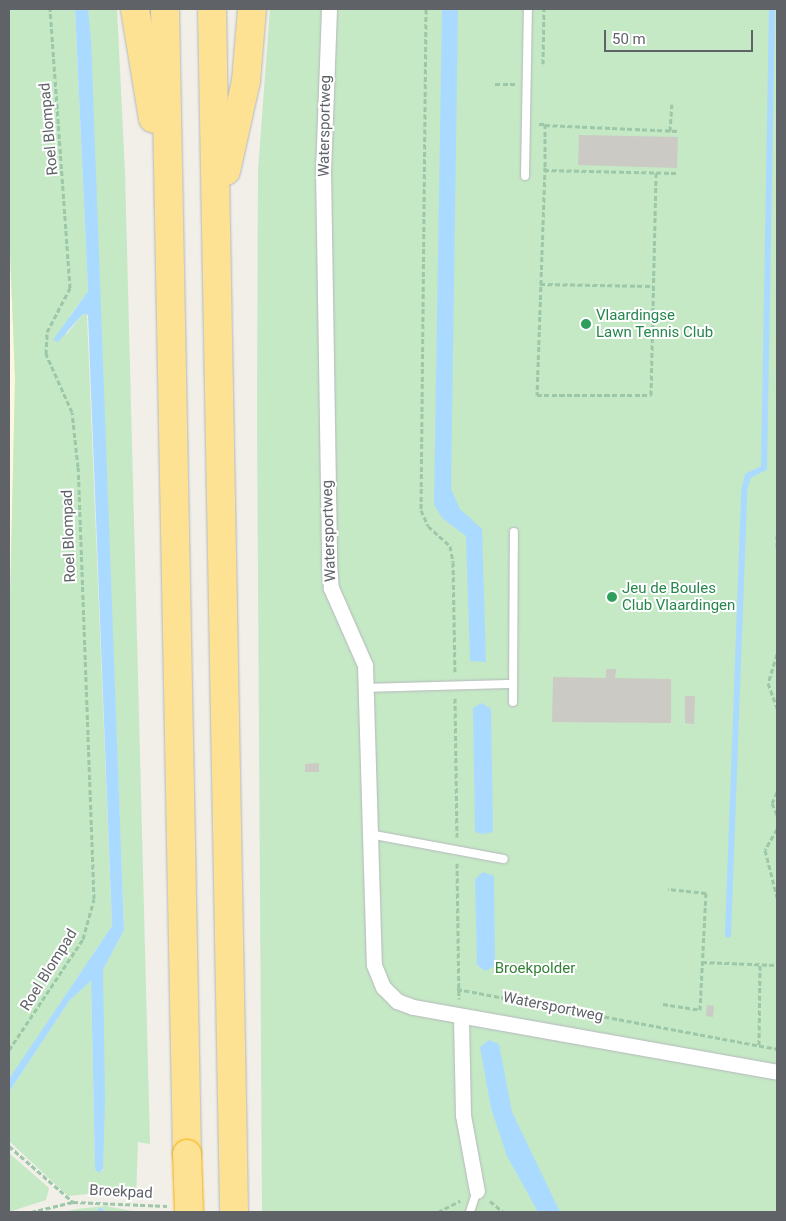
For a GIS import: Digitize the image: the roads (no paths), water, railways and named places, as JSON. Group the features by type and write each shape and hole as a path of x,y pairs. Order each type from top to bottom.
{"highway":[{"path":"135,9 169,222"},
{"path":"165,9 187,1154 180,1209"},
{"path":"212,9 234,1212"},
{"path":"217,214 246,81 252,9"}],"street":[{"name":"Watersportweg","path":"329,9 323,169 329,562 331,588 365,665 374,965 383,987 397,1002 461,1019 516,1024 777,1072"},
{"path":"461,1019 463,1115 477,1191"}],"lane":[{"path":"525,176 528,9"},
{"path":"513,702 514,532"},
{"path":"367,688 513,684"},
{"path":"369,834 504,859"},
{"path":"470,1212 477,1191"}],"water":[{"path":"75,9 88,9 91,39 124,930 103,970 105,1099 103,1169 99,1173 95,1169 91,981 70,1000 9,1092 9,1079 112,926 88,315 83,314 58,342 53,340 88,291"},
{"path":"442,9 458,9 451,489 460,509 482,529 486,662 470,661 466,536 442,518 434,504"},
{"path":"482,703 491,709 493,832 483,834 475,832 473,708"},
{"path":"483,872 494,876 495,966 485,971 477,965 475,879"},
{"path":"489,1040 499,1044 512,1112 560,1212 538,1212 507,1156 491,1108 480,1047"}],"waterway":[{"path":"728,935 744,492 748,476 764,468 772,9"}],"place":[{"name":"Vlaardingse Lawn Tennis Club","path":"586,324"},
{"name":"Jeu de Boules Club Vlaardingen","path":"612,597"}],"park label":[{"name":"Broekpolder","path":"535,969"}]}
